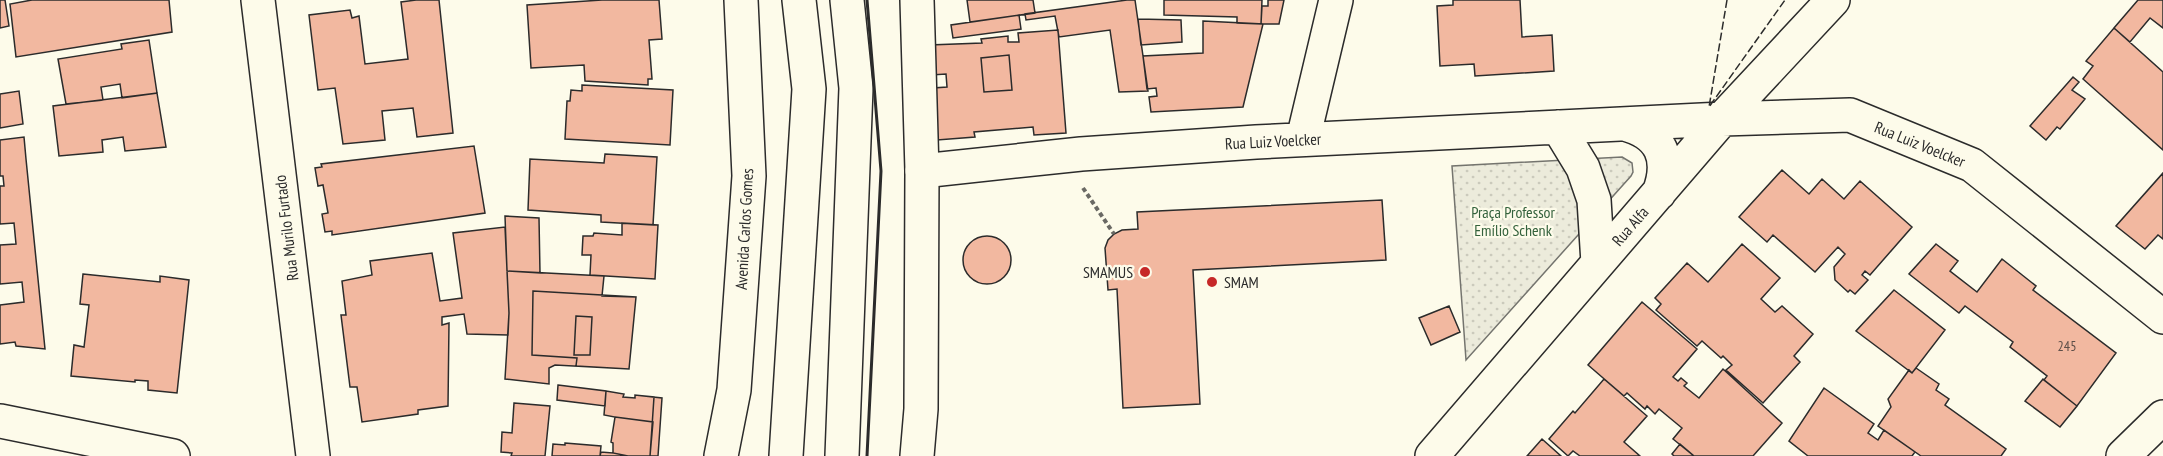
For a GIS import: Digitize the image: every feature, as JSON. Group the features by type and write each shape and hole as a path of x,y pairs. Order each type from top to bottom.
{"street":[{"name":"Rua Murilo Furtado","path":"258,0 313,456"},
{"name":"Avenida Carlos Gomes","path":"721,456 734,390 749,176 741,0"},
{"path":"786,456 808,89 799,0"},
{"path":"798,456 818,91 809,0"},
{"path":"842,456 856,88 847,0"},
{"path":"917,0 922,171 921,409 917,456"},
{"path":"1303,140 1336,0"},
{"name":"Rua Alfa","path":"1432,456 1722,119 1833,0"},
{"name":"Rua Luiz Voelcker","path":"922,171 1081,154 1303,140 1722,119 1850,116 1972,165 2163,317"},
{"name":"Rua Luiz Voelcker","path":"1625,124 1640,128 1652,137 1660,149 1665,163 1664,178 1659,193"},
{"path":"1558,127 1583,168 1594,200 1598,263"},
{"path":"2123,456 2163,417"},
{"path":"0,422 173,456"}],"path":[{"path":"1082,187 1114,234"}],"green space":[{"name":"Praça Professor Emílio Schenk","path":"1622,157 1632,163 1631,176 1466,360 1452,166"}],"building":[{"path":"0,0 5,0 9,26 0,28"},
{"path":"32,0 169,0 172,32 16,57 10,4"},
{"path":"439,0 453,133 417,137 413,108 382,111 385,140 343,144 335,88 318,90 309,15 350,10 352,18 359,16 365,64 408,59 401,2"},
{"path":"602,0 659,0 662,39 649,40 652,79 648,79 648,85 585,81 584,65 531,68 527,5"},
{"path":"967,0 1033,0 1035,13 970,22"},
{"path":"1135,0 1148,91 1119,92 1110,30 1059,37 1055,16 1026,20 1025,14"},
{"path":"1164,0 1262,0 1261,24 1237,23 1237,17 1164,15"},
{"path":"1268,0 1284,0 1279,24 1261,24 1262,6 1268,6"},
{"path":"1453,0 1520,0 1522,37 1552,35 1554,71 1475,76 1474,64 1440,66 1437,6 1453,5"},
{"path":"2138,0 2163,0 2163,28 2150,18 2130,42 2114,28"},
{"path":"1019,15 1021,29 953,38 951,25"},
{"path":"1138,19 1181,20 1182,42 1141,45"},
{"path":"1203,21 1263,24 1243,107 1151,112 1149,97 1157,96 1156,88 1147,89 1143,56 1203,53"},
{"path":"2114,28 2163,72 2163,150 2083,79 2093,66 2086,61"},
{"path":"1058,30 1066,133 1034,135 1033,127 974,132 975,137 937,140 933,88 947,87 946,74 931,75 929,45 982,43 981,39 1008,36 1008,42 1019,42 1018,33"},
{"path":"149,40 157,93 122,98 120,84 101,87 103,100 66,104 58,59 122,49 121,44"},
{"path":"1009,55 1012,90 984,92 981,58"},
{"path":"2073,77 2079,82 2072,90 2085,99 2060,129 2057,127 2046,140 2030,126"},
{"path":"582,85 673,90 670,145 565,139 567,101 570,101 571,90 582,91"},
{"path":"19,91 23,124 0,128 0,94"},
{"path":"157,93 166,147 125,151 123,137 102,140 103,152 59,156 53,106"},
{"path":"24,137 45,349 16,346 15,342 0,344 0,305 24,302 22,282 0,284 0,245 16,244 14,223 0,224 0,186 4,186 3,176 0,176 0,140"},
{"path":"474,146 485,213 332,235 332,231 325,232 322,214 328,213 323,185 318,186 315,168 322,167 321,164"},
{"path":"605,154 657,157 653,225 601,222 601,215 528,210 530,159 604,163"},
{"path":"1782,170 1809,194 1822,179 1844,199 1860,181 1912,227 1870,275 1865,271 1862,275 1868,280 1855,294 1850,290 1848,292 1835,280 1834,267 1845,254 1838,247 1815,272 1773,235 1767,242 1739,217"},
{"path":"2163,173 2163,239 2158,235 2145,249 2116,226"},
{"path":"1382,200 1386,260 1193,270 1200,404 1123,408 1117,289 1108,290 1105,248 1108,240 1114,234 1122,230 1138,229 1137,212"},
{"path":"505,216 539,218 540,273 507,271"},
{"path":"622,223 658,225 655,279 590,275 591,255 582,255 583,236 593,236 594,233 622,235"},
{"path":"505,227 508,335 467,334 464,314 442,317 442,325 449,323 448,406 418,410 418,414 362,422 357,387 350,387 341,315 346,315 342,281 372,275 370,261 432,253 440,301 462,298 453,233"},
{"path":"987,236 1004,243 1011,260 1004,277 987,284 970,277 963,260 970,243"},
{"path":"1742,244 1780,278 1761,299 1775,312 1782,306 1813,334 1794,356 1800,362 1763,403 1726,370 1732,365 1723,356 1721,358 1702,341 1697,346 1656,310 1661,304 1655,298 1687,263 1708,282"},
{"path":"1936,244 1958,261 1950,271 1977,292 2002,259 2036,286 2033,290 2116,353 2077,406 2044,380 2047,376 2010,347 2013,342 1965,306 1959,313 1909,274"},
{"path":"507,271 604,276 602,296 636,297 629,369 555,365 549,368 549,384 505,379 509,313"},
{"path":"83,274 160,282 160,276 189,280 177,393 148,390 148,381 135,380 135,382 71,376 74,345 84,347 89,305 80,304"},
{"path":"1894,290 1945,330 1912,373 1856,331"},
{"path":"533,291 636,297 629,369 576,366 577,358 532,355"},
{"path":"1642,302 1697,349 1673,377 1678,381 1681,378 1687,383 1684,386 1699,398 1723,369 1782,423 1753,456 1694,456 1673,439 1682,428 1659,409 1655,414 1647,406 1645,409 1627,393 1624,396 1588,365"},
{"path":"1449,306 1460,332 1431,345 1419,318"},
{"path":"576,316 592,317 590,355 574,355"},
{"path":"1916,368 1939,384 1936,390 1949,399 1945,405 2006,449 2001,456 1921,456 1878,426 1891,407 1888,399 1909,370 1912,373"},
{"path":"1604,379 1647,416 1624,442 1640,456 1580,456 1573,451 1568,456 1549,439"},
{"path":"2043,379 2077,406 2060,427 2025,401"},
{"path":"558,385 606,391 605,406 557,400"},
{"path":"1824,388 1874,424 1868,433 1878,440 1884,430 1915,452 1912,456 1808,456 1789,441"},
{"path":"606,391 624,394 623,397 635,398 635,395 654,397 650,456 600,456 601,452 613,453 611,442 615,417 604,415"},
{"path":"606,391 624,394 623,397 635,398 635,395 662,398 658,456 600,456 601,452 613,453 611,442 615,417 604,415"},
{"path":"514,403 550,406 545,456 511,456 512,453 501,452 502,432 512,433"},
{"path":"615,417 653,422 650,456 613,453 611,442"},
{"path":"1542,439 1561,456 1527,456"},
{"path":"565,443 601,446 600,456 552,456 553,444 565,445"},
{"path":"1680,444 1694,456 1674,456 1672,454"}],"fence":[{"path":"1727,0 1709,107 1785,0"}],"wall":[{"path":"867,0 881,171 867,456"}],"place":[{"name":"SMAMUS","path":"1145,272"},
{"name":"SMAM","path":"1212,282"}]}
